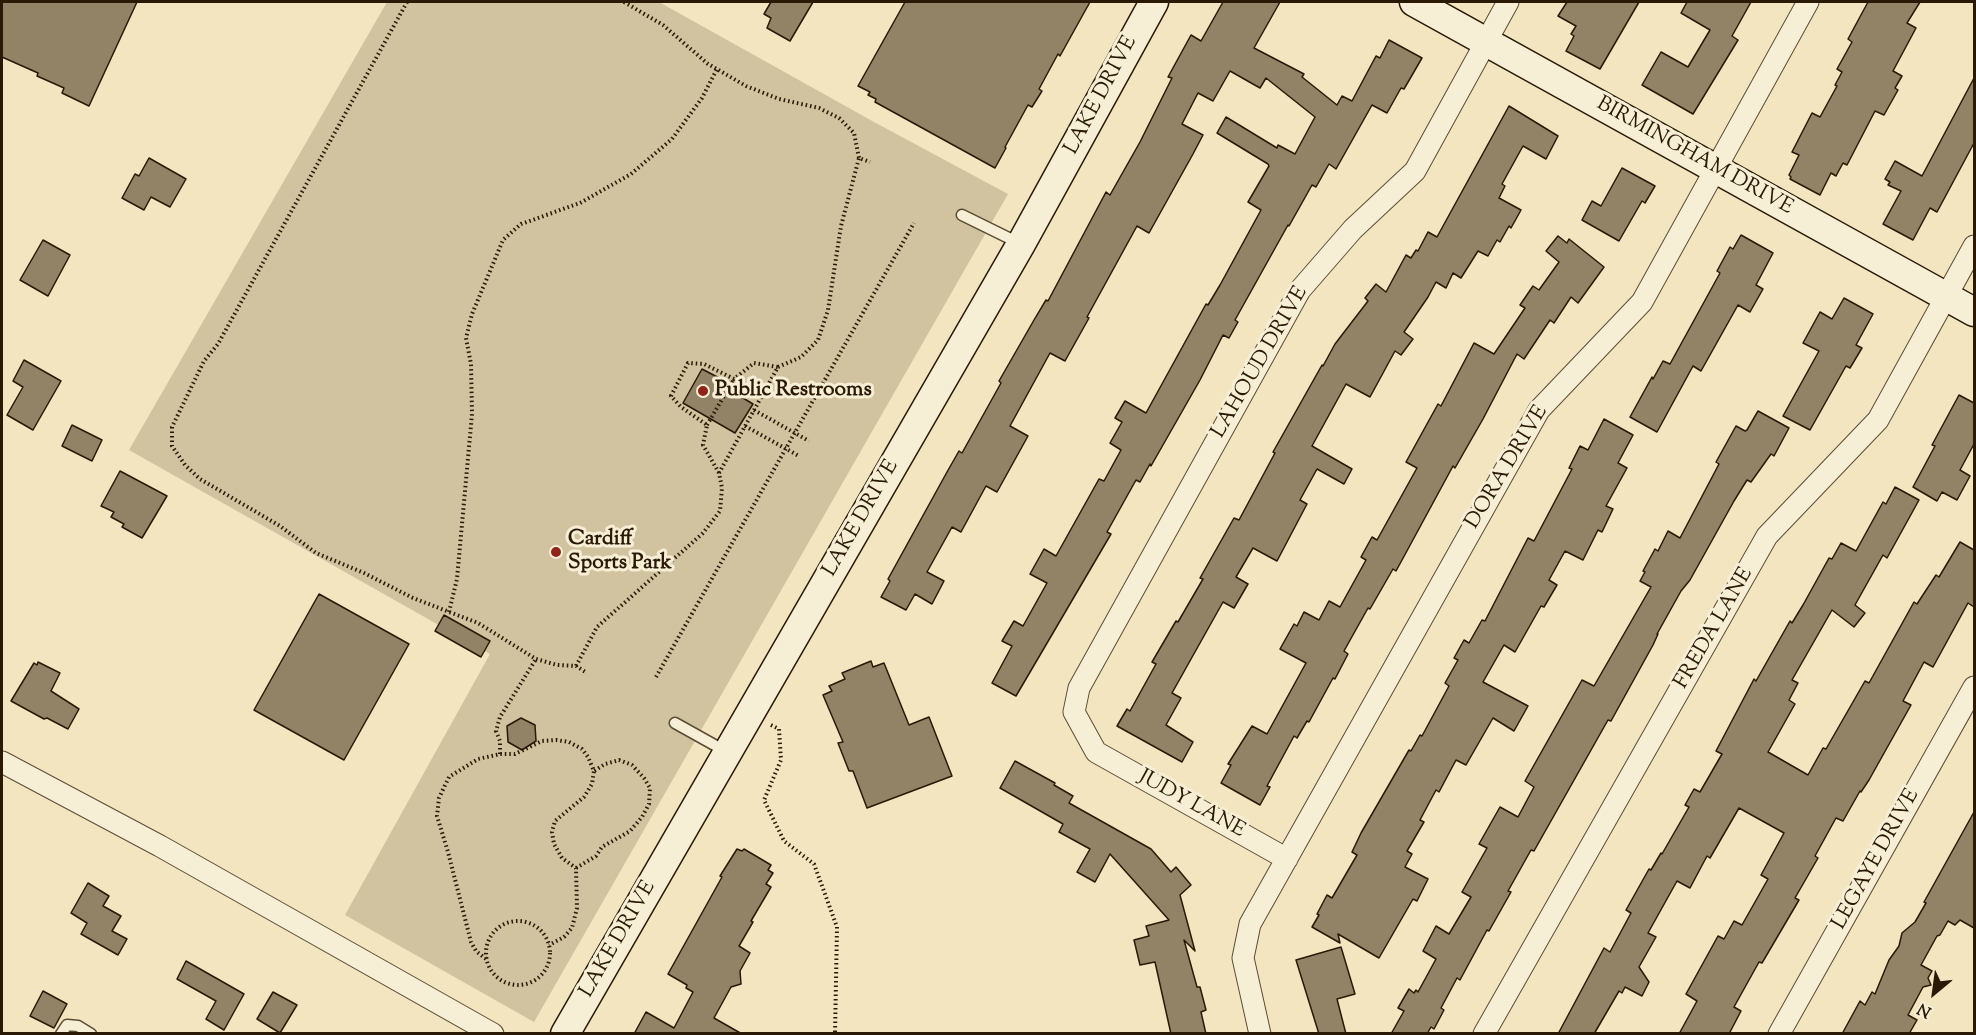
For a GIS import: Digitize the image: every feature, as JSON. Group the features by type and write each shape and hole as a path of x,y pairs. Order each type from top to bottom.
{"main road":[{"name":"LAKE DRIVE","path":"565,1034 1021,244 1154,2"},
{"name":"BIRMINGHAM DRIVE","path":"1414,2 1974,312"}],"street":[{"name":"LAHOUD DRIVE","path":"1096,752 1074,712 1085,678 1300,290 1353,229 1415,171 1508,2"},
{"name":"DORA DRIVE","path":"1260,1034 1243,958 1250,924 1539,410 1642,302 1808,2"},
{"name":"FREDA LANE","path":"1484,1034 1767,536 1878,420 1974,246"},
{"name":"LEGAYE DRIVE","path":"1779,1034 1974,687"},
{"name":"JUDY LANE","path":"1096,752 1287,859"},
{"path":"2,762 160,846 494,1034"}],"lane":[{"path":"962,215 1021,244"},
{"path":"675,723 727,752"},
{"path":"61,1034 67,1024 78,1026 91,1034"}],"path":[{"path":"407,2 218,344 204,361 172,427 172,446 185,465 200,479 280,526 316,553 364,573 413,598 478,623 536,659 576,666 587,673"},
{"path":"576,666 597,627 703,533 720,511 722,488 719,473 703,445 707,425 734,379 754,363 778,367 801,357 818,340 828,310 841,226 859,158 854,133 839,118 819,108 779,99 746,86 708,64 663,25 624,2"},
{"path":"449,612 457,579 472,414 471,364 466,338 472,314 503,240 521,224 580,203 631,174 672,139 702,98 717,69"},
{"path":"859,158 870,162"},
{"path":"656,677 914,223"},
{"path":"707,425 681,407 671,396 688,363 704,364 734,379"},
{"path":"719,473 778,367"},
{"path":"754,410 809,441"},
{"path":"745,426 799,456"},
{"path":"500,754 500,741 496,731 500,717 536,659"},
{"path":"750,712 780,729 781,760 764,800 784,841 814,864 837,927 835,1034"},
{"path":"486,959 488,940 494,932 510,922 530,923 545,935 549,945 549,963 545,972 538,979 521,986 511,985 495,976 486,959 476,951 471,942 448,852 436,816 439,798 449,777 478,759 500,754 515,754 542,741 562,741 582,749 594,771 592,784 584,797 555,821 552,832 554,844 562,858 576,868"},
{"path":"576,868 596,856 602,847 630,831 642,818 649,804 650,788 632,765 619,760 605,764 594,771"},
{"path":"549,945 564,937 572,928 577,908 576,868"}],"shaded area":[{"name":"Cardiff Sports Park","path":"387,2 659,2 1008,194 534,1022 345,915 490,654 129,450"}],"building":[{"path":"2,2 137,2 89,106 62,93 64,88 37,76 38,73 2,57"},
{"path":"771,2 813,2 790,41 767,28 771,18 764,14"},
{"path":"905,2 1090,2 1039,89 1042,91 1032,107 1028,105 995,168 875,102 876,99 868,95 870,92 858,86"},
{"path":"1223,2 1280,2 1254,48 1304,74 1302,77 1337,105 1342,96 1352,101 1376,56 1380,58 1389,40 1422,58 1387,113 1372,105 1336,169 1329,164 1316,187 1312,185 1235,320 1238,322 1229,338 1223,335 1151,466 1150,464 1140,482 1136,480 1107,532 1111,534 1016,696 992,683 1012,646 1002,641 1014,621 1023,626 1047,583 1030,574 1044,549 1056,556 1099,479 1104,481 1121,450 1110,443 1122,422 1115,418 1125,401 1146,413 1261,210 1248,202 1269,166 1268,164 1217,133 1226,117 1277,148 1278,145 1295,154 1315,117 1266,78 1260,88 1230,71 1213,101 1198,93 1182,124 1203,135 1149,233 1137,226 1065,361 1050,353 1010,426 1028,436 997,492 986,486 961,532 952,527 927,572 944,581 932,604 915,594 906,610 881,597 890,581 888,579 947,472 959,451 962,453 1001,383 999,381 1046,300 1048,301 1106,192 1110,195 1140,142 1172,78 1168,77 1191,35 1201,41"},
{"path":"1567,2 1639,2 1600,69 1566,51 1574,36 1571,34 1576,26 1558,16"},
{"path":"1687,2 1751,2 1732,36 1738,40 1693,114 1642,85 1661,52 1688,67 1710,30 1681,13"},
{"path":"1868,2 1920,2 1907,23 1916,28 1893,71 1902,76 1895,88 1898,90 1884,115 1875,111 1847,165 1843,163 1836,176 1831,173 1820,195 1790,179 1789,175 1799,155 1792,152 1812,113 1820,117 1837,86 1835,85 1842,72 1837,69 1852,42 1848,39"},
{"path":"1974,78 1974,143 1937,212 1930,208 1913,240 1883,224 1901,191 1888,185 1890,182 1885,179 1895,161 1922,176"},
{"path":"1509,106 1558,136 1546,159 1523,146 1502,184 1505,186 1499,198 1521,210 1511,228 1509,226 1500,242 1497,240 1488,256 1478,251 1461,278 1453,273 1446,288 1436,282 1404,332 1413,339 1401,355 1395,351 1370,397 1346,384 1312,446 1352,469 1344,484 1317,469 1300,500 1307,504 1277,561 1253,548 1236,577 1248,584 1234,608 1223,602 1172,693 1181,698 1166,725 1193,742 1182,762 1117,726 1127,709 1130,711 1156,664 1152,662 1203,579 1200,578 1234,518 1239,520 1275,453 1273,452 1335,344 1368,301 1365,298 1376,284 1386,292 1406,255 1411,258 1416,250 1418,251 1428,232 1437,237"},
{"path":"149,158 186,179 170,207 151,197 144,210 122,198 135,174 139,176"},
{"path":"1622,168 1655,186 1645,203 1642,201 1619,241 1582,220 1592,201 1601,206"},
{"path":"1741,235 1773,253 1756,285 1763,289 1750,312 1738,305 1701,371 1693,366 1657,432 1630,417 1663,361 1670,364 1720,273 1717,271 1730,247 1733,249"},
{"path":"1558,236 1567,243 1569,239 1604,267 1578,303 1571,297 1554,323 1550,320 1524,359 1517,354 1483,419 1455,468 1453,466 1396,571 1393,569 1370,609 1368,608 1344,651 1348,654 1335,679 1333,678 1309,722 1307,721 1297,738 1294,736 1267,786 1270,787 1260,805 1221,783 1231,765 1228,764 1252,726 1267,734 1306,663 1280,649 1294,624 1297,626 1304,612 1319,620 1329,601 1340,607 1366,560 1361,557 1372,537 1377,540 1417,468 1406,462 1438,404 1441,406 1474,343 1494,354 1525,308 1520,305 1533,286 1539,290 1559,262 1546,251"},
{"path":"43,240 70,255 48,296 20,280"},
{"path":"1844,298 1873,314 1856,345 1862,348 1850,368 1846,366 1810,430 1783,416 1819,351 1803,343 1820,312 1832,319"},
{"path":"24,360 61,381 33,430 7,415 23,387 13,381"},
{"path":"702,369 725,381 723,386 753,404 735,433 683,403"},
{"path":"1959,395 1974,403 1974,444 1960,470 1970,476 1957,500 1942,492 1937,501 1913,487"},
{"path":"1758,411 1789,428 1774,456 1771,454 1751,482 1747,480 1734,501 1690,580 1681,591 1611,721 1608,720 1534,851 1531,850 1508,891 1511,892 1460,980 1457,978 1441,1008 1444,1010 1434,1029 1431,1027 1427,1034 1391,1034 1404,1011 1398,1008 1409,989 1414,993 1416,990 1418,992 1436,959 1423,951 1436,926 1449,934 1471,897 1462,892 1487,848 1479,844 1500,807 1518,817 1534,787 1525,781 1582,680 1594,686 1651,587 1640,581 1655,549 1658,551 1668,531 1680,538 1736,426 1747,430"},
{"path":"1604,419 1633,435 1618,463 1627,468 1606,506 1613,509 1602,532 1598,530 1583,560 1565,551 1549,580 1557,585 1544,607 1541,606 1515,652 1504,645 1483,682 1528,706 1514,731 1493,718 1466,765 1456,760 1439,792 1436,790 1420,820 1424,822 1407,851 1412,854 1405,867 1428,879 1417,901 1413,899 1379,958 1338,934 1340,943 1312,927 1319,915 1317,914 1327,895 1332,898 1357,855 1352,852 1361,833 1409,750 1411,751 1420,735 1422,736 1449,686 1445,683 1458,660 1454,658 1464,640 1469,643 1482,620 1485,621 1528,538 1534,541 1572,469 1569,468 1580,446 1588,450"},
{"path":"72,425 102,440 92,461 62,446"},
{"path":"120,471 167,496 142,538 122,527 124,524 111,517 114,512 101,506"},
{"path":"1895,487 1919,500 1887,558 1883,555 1855,605 1865,613 1854,627 1832,610 1792,680 1798,683 1789,700 1795,704 1768,752 1808,775 1823,748 1826,749 1865,681 1869,683 1914,602 1917,604 1936,575 1939,577 1960,542 1974,550 1974,607 1968,603 1933,667 1924,662 1903,701 1911,705 1843,821 1836,818 1815,856 1818,858 1795,898 1799,900 1762,963 1759,962 1734,1007 1741,1011 1729,1034 1679,1034 1697,1001 1686,994 1718,936 1724,939 1734,921 1742,925 1768,879 1761,875 1784,833 1739,808 1710,858 1707,856 1690,888 1677,881 1648,933 1656,937 1639,967 1649,982 1642,996 1625,987 1622,993 1619,991 1594,1034 1558,1034 1604,948 1610,952 1631,913 1626,910 1689,807 1685,805 1694,789 1700,792 1722,754 1716,751 1754,679 1756,681 1829,558 1832,559 1841,543 1856,551 1883,502 1886,504"},
{"path":"319,594 409,644 344,760 254,710"},
{"path":"444,615 490,641 481,657 435,631"},
{"path":"871,661 873,667 884,663 909,725 929,717 952,776 867,808 853,771 849,771 838,743 843,742 823,695 832,691 829,686 845,679 842,673"},
{"path":"38,662 60,673 51,691 79,709 68,729 11,701 34,663 37,665"},
{"path":"521,718 535,725 536,741 522,750 508,742 507,726"},
{"path":"1015,761 1055,783 1054,785 1073,796 1069,803 1151,849 1171,872 1176,867 1191,885 1180,895 1195,951 1184,940 1206,1010 1201,1012 1206,1034 1171,1034 1155,962 1140,965 1134,940 1149,936 1146,926 1169,920 1110,854 1095,882 1077,872 1090,849 1059,832 1063,824 1000,788"},
{"path":"1974,812 1974,928 1960,920 1955,925 1948,921 1940,935 1937,936 1921,965 1932,971 1928,978 1931,985 1923,987 1908,1015 1917,1020 1909,1034 1842,1034 1860,1001 1865,1005 1872,992 1875,994 1889,960 1899,946 1902,933 1915,922"},
{"path":"737,849 742,851 744,849 771,865 768,870 773,873 766,884 771,887 739,946 750,953 740,971 741,984 731,987 714,1018 742,1034 634,1034 646,1012 674,1028 693,992 686,988 687,985 668,974 722,877 720,876"},
{"path":"88,883 109,896 103,906 121,916 112,931 127,939 118,955 81,934 87,923 71,913"},
{"path":"1341,947 1355,994 1337,999 1346,1034 1319,1034 1296,960"},
{"path":"186,961 244,994 224,1030 206,1019 216,1001 177,979"},
{"path":"43,991 67,1004 54,1028 30,1016"},
{"path":"273,992 297,1005 280,1033 257,1019"}],"place":[{"name":"Public Restrooms","path":"703,391"},
{"name":"Cardiff Sports Park","path":"556,552"}]}
